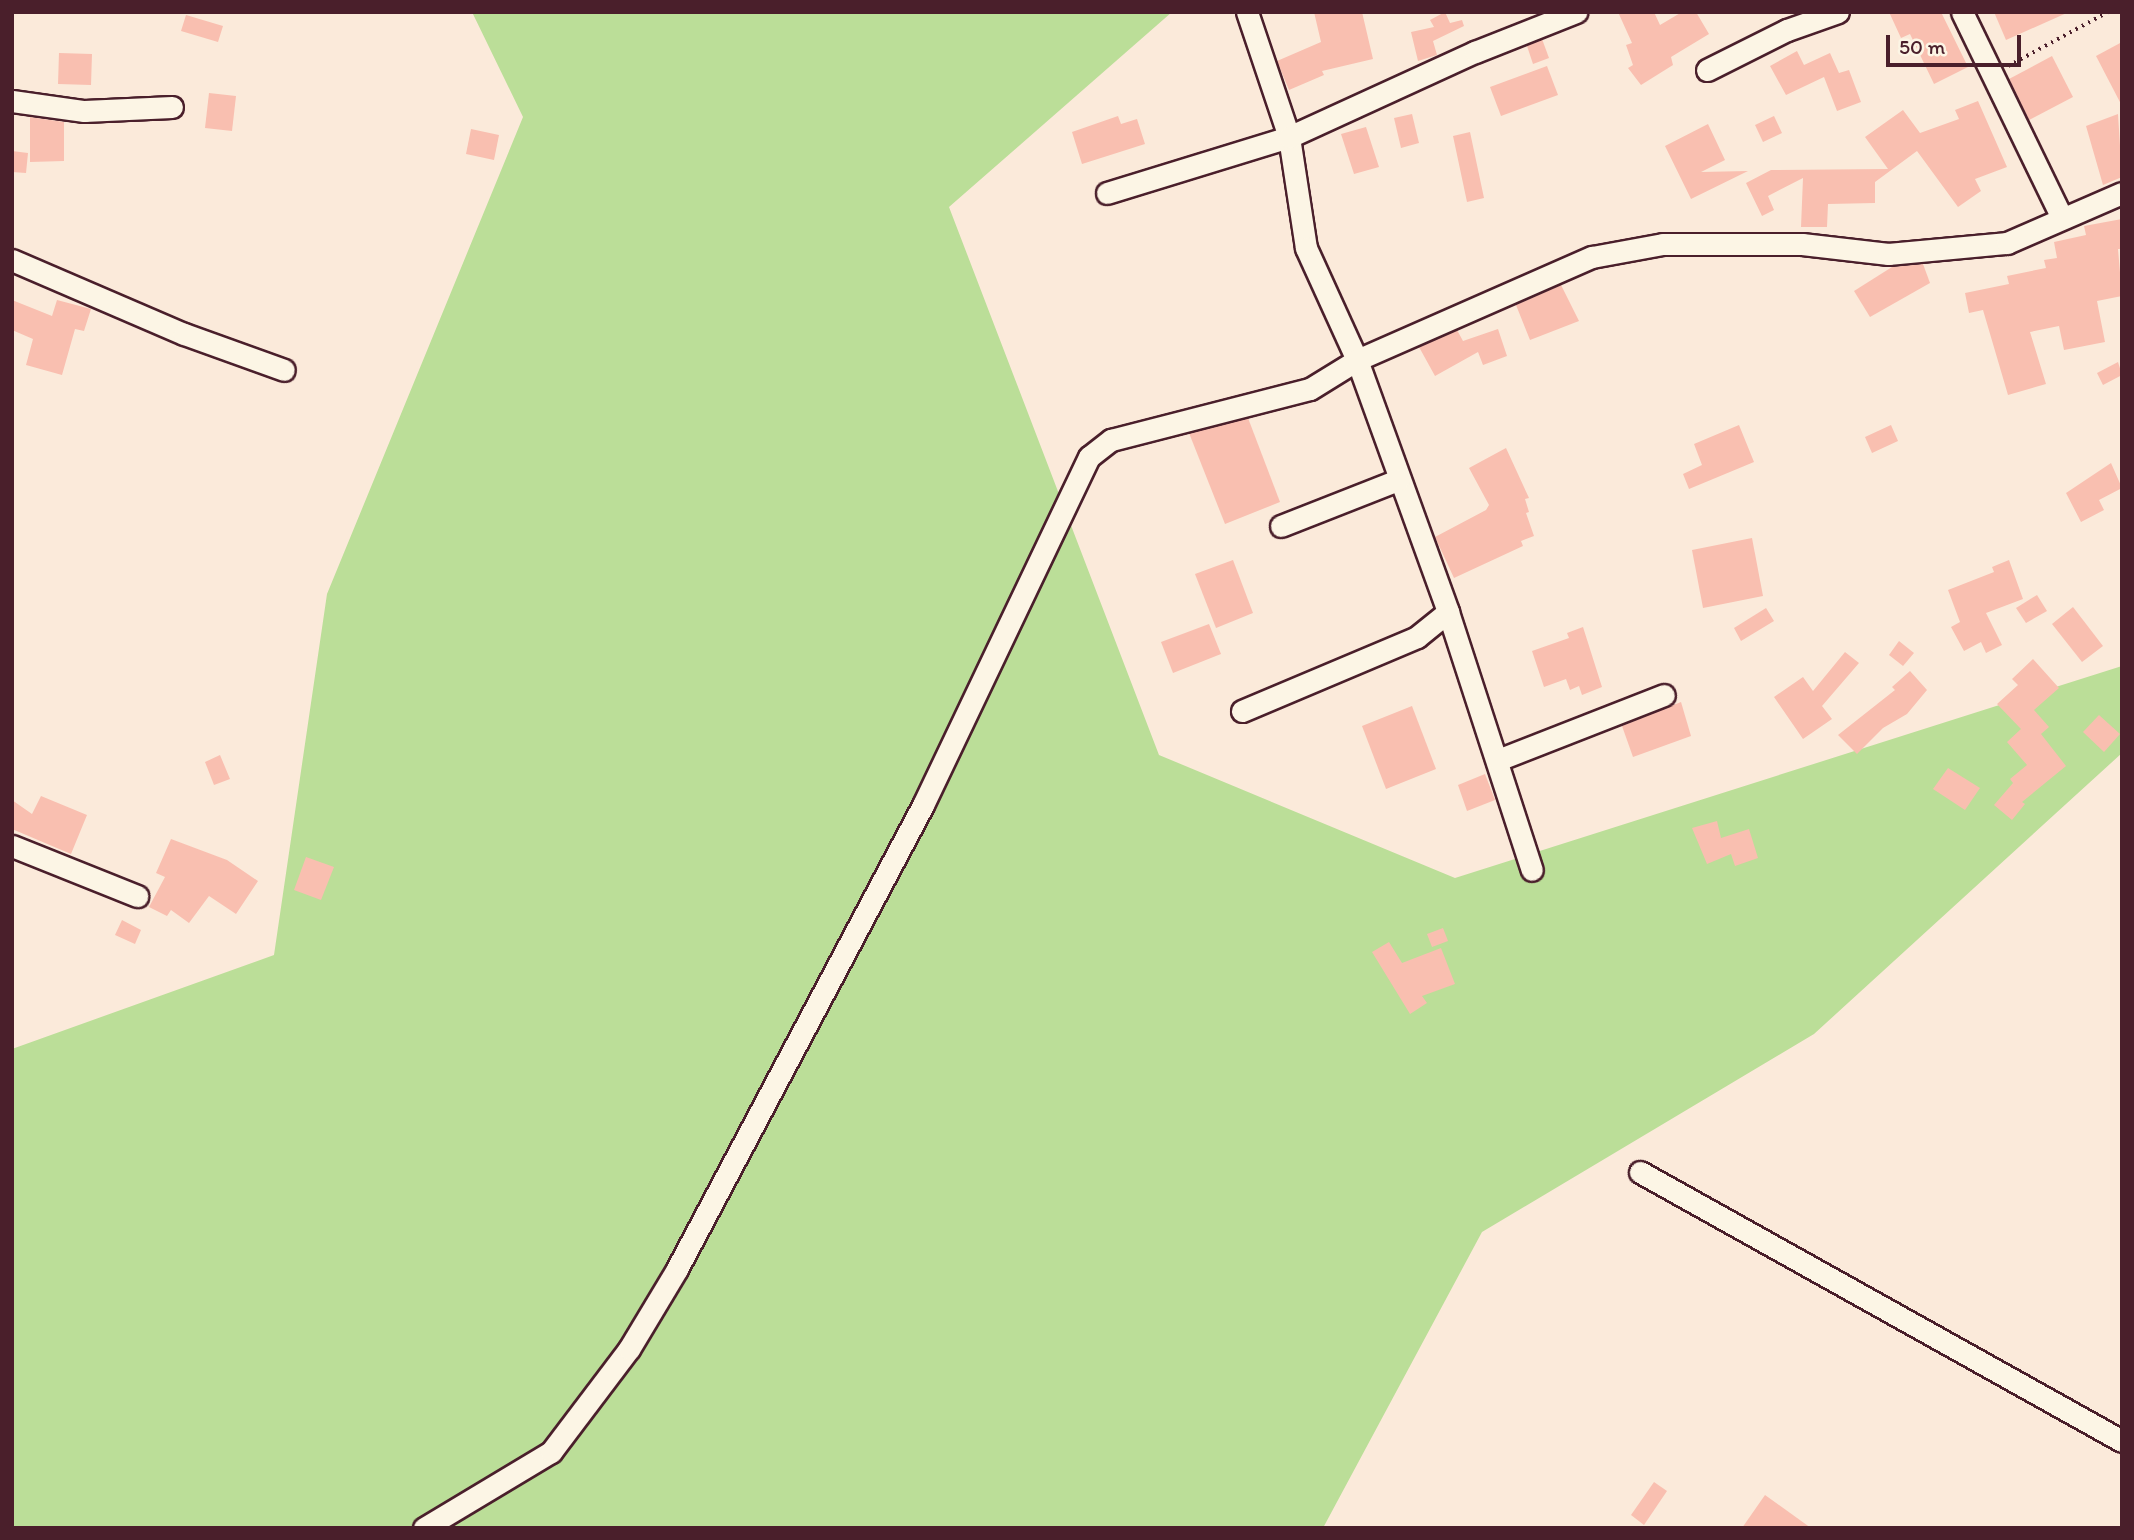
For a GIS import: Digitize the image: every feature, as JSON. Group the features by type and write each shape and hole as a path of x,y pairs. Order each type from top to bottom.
{"street":[{"path":"1247,12 1289,137 1306,248 1357,360 1398,480 1448,612 1532,870"},
{"path":"1107,192 1289,137 1475,52 1576,12"},
{"path":"1707,70 1787,30 1838,12"},
{"path":"1962,12 1994,73 2061,216"},
{"path":"12,101 84,111 172,107"},
{"path":"424,1528 551,1452 629,1349 677,1269 923,806 1089,457 1111,440 1310,389 1357,360 1592,257 1663,244 1802,244 1888,254 2007,243 2061,216 2122,193"},
{"path":"12,260 184,334 284,370"},
{"path":"1281,526 1398,480"},
{"path":"1242,711 1417,637 1448,612"},
{"path":"1498,760 1664,695"},
{"path":"12,846 137,896"},
{"path":"1640,1172 2122,1441"}],"path":[{"path":"1994,73 2108,12"}],"green space":[{"path":"472,12 1172,12 949,207 1159,755 1455,878 2122,666 2122,753 1814,1034 1482,1232 1323,1528 12,1528 12,1049 274,955 327,594 523,117"}],"building":[{"path":"1314,12 1362,12 1373,59 1322,71 1324,75 1289,90 1277,61 1321,42"},
{"path":"1445,12 1450,23 1462,20 1464,26 1433,41 1437,55 1418,61 1411,32 1434,27 1430,20"},
{"path":"1618,12 1654,12 1660,25 1682,12 1696,12 1709,34 1671,57 1673,65 1641,85 1628,68 1633,65 1626,45 1632,43"},
{"path":"1889,12 1941,12 1968,67 1934,84 1910,34 1901,38"},
{"path":"1994,12 2069,12 2006,40"},
{"path":"186,15 223,26 218,42 181,31"},
{"path":"1542,39 1549,58 1533,64 1527,46"},
{"path":"2122,42 2122,106 2096,56"},
{"path":"1797,51 1804,65 1830,53 1839,73 1849,70 1861,102 1837,111 1824,77 1786,95 1770,66"},
{"path":"59,53 92,54 91,85 58,84"},
{"path":"2052,56 2073,97 2029,120 2009,79"},
{"path":"1547,66 1558,95 1501,116 1490,87"},
{"path":"209,93 236,96 232,131 205,128"},
{"path":"1978,101 2007,167 1975,179 1981,191 1958,207 1917,151 1875,182 1875,203 1828,204 1827,227 1801,227 1803,178 1768,196 1774,210 1762,216 1746,183 1771,170 1888,169 1865,137 1903,110 1920,133 1959,119 1955,110"},
{"path":"1412,114 1419,143 1401,148 1394,118"},
{"path":"2118,114 2122,177 2103,185 2086,126"},
{"path":"1118,116 1121,124 1137,119 1145,144 1082,164 1072,132"},
{"path":"1774,116 1782,133 1763,142 1755,125"},
{"path":"30,117 64,122 64,161 30,162"},
{"path":"1708,124 1725,160 1701,172 1748,171 1691,199 1665,146"},
{"path":"1366,127 1379,167 1354,174 1341,134"},
{"path":"471,129 499,135 494,160 466,154"},
{"path":"1470,132 1484,198 1467,202 1453,136"},
{"path":"12,151 28,153 26,173 12,172"},
{"path":"2122,219 2122,249 2118,249 2122,296 2097,301 2105,342 2064,350 2059,326 2030,332 2046,384 2008,395 1983,310 1969,313 1965,293 2009,284 2007,276 2046,268 2044,260 2057,258 2054,242 2086,235 2084,226"},
{"path":"1923,264 1930,283 1870,317 1854,291 1892,267"},
{"path":"1561,285 1579,321 1530,340 1516,305"},
{"path":"12,300 52,316 57,300 91,309 84,331 75,329 62,375 26,365 33,339 12,330"},
{"path":"1498,329 1507,356 1483,365 1478,352 1435,376 1419,347 1457,330 1463,341"},
{"path":"2118,362 2122,375 2103,385 2097,373"},
{"path":"1248,418 1280,502 1225,524 1189,433"},
{"path":"1739,425 1754,462 1689,489 1683,474 1702,465 1694,444"},
{"path":"1891,425 1898,441 1872,453 1865,437"},
{"path":"1506,448 1529,498 1525,499 1529,512 1526,513 1534,536 1521,541 1523,546 1454,578 1435,537 1486,510 1489,505 1469,468"},
{"path":"2111,463 2122,488 2099,500 2104,510 2081,522 2066,493"},
{"path":"1752,538 1763,596 1703,608 1692,550"},
{"path":"1233,560 1253,613 1216,628 1195,574"},
{"path":"2009,560 2023,599 1986,613 2002,645 1986,653 1981,642 1964,651 1951,627 1960,622 1948,590 1994,572 1992,567"},
{"path":"2037,595 2047,611 2026,623 2016,608"},
{"path":"2073,607 2103,646 2082,662 2052,624"},
{"path":"1766,608 1774,621 1741,641 1734,628"},
{"path":"1209,624 1221,654 1173,673 1161,642"},
{"path":"1583,627 1602,687 1582,695 1579,686 1570,690 1566,679 1544,687 1532,651 1569,638 1567,633"},
{"path":"1899,641 1914,653 1903,666 1889,655"},
{"path":"1845,652 1859,663 1822,706 1832,719 1803,739 1774,697 1803,677 1813,691"},
{"path":"2033,659 2059,688 2034,710 2049,727 2041,734 2066,766 2022,802 2025,804 2012,820 1994,805 2013,783 2010,779 2027,765 2007,742 2021,729 1997,704 2018,685 2012,679"},
{"path":"1910,671 1927,690 1907,714 1883,728 1857,754 1838,735 1895,690 1892,687"},
{"path":"1681,702 1691,736 1633,757 1622,726"},
{"path":"1412,706 1436,769 1386,789 1362,726"},
{"path":"2099,715 2120,734 2104,752 2083,732"},
{"path":"220,755 230,779 214,785 205,762"},
{"path":"1948,768 1980,788 1965,810 1933,789"},
{"path":"1485,774 1495,800 1467,811 1458,785"},
{"path":"41,796 87,815 71,854 12,829 12,800 32,814"},
{"path":"1717,821 1721,838 1749,829 1758,858 1735,866 1731,854 1707,864 1692,828"},
{"path":"171,839 227,860 258,881 236,914 209,896 189,923 171,910 167,916 149,907 165,877 156,873"},
{"path":"306,857 334,867 321,900 294,890"},
{"path":"122,920 141,930 135,944 115,935"},
{"path":"1443,928 1448,941 1432,947 1427,934"},
{"path":"1389,942 1402,963 1441,948 1455,984 1422,996 1427,1003 1410,1014 1372,952"},
{"path":"1654,1482 1667,1491 1644,1525 1631,1515"},
{"path":"1765,1495 1811,1528 1742,1528"}]}
